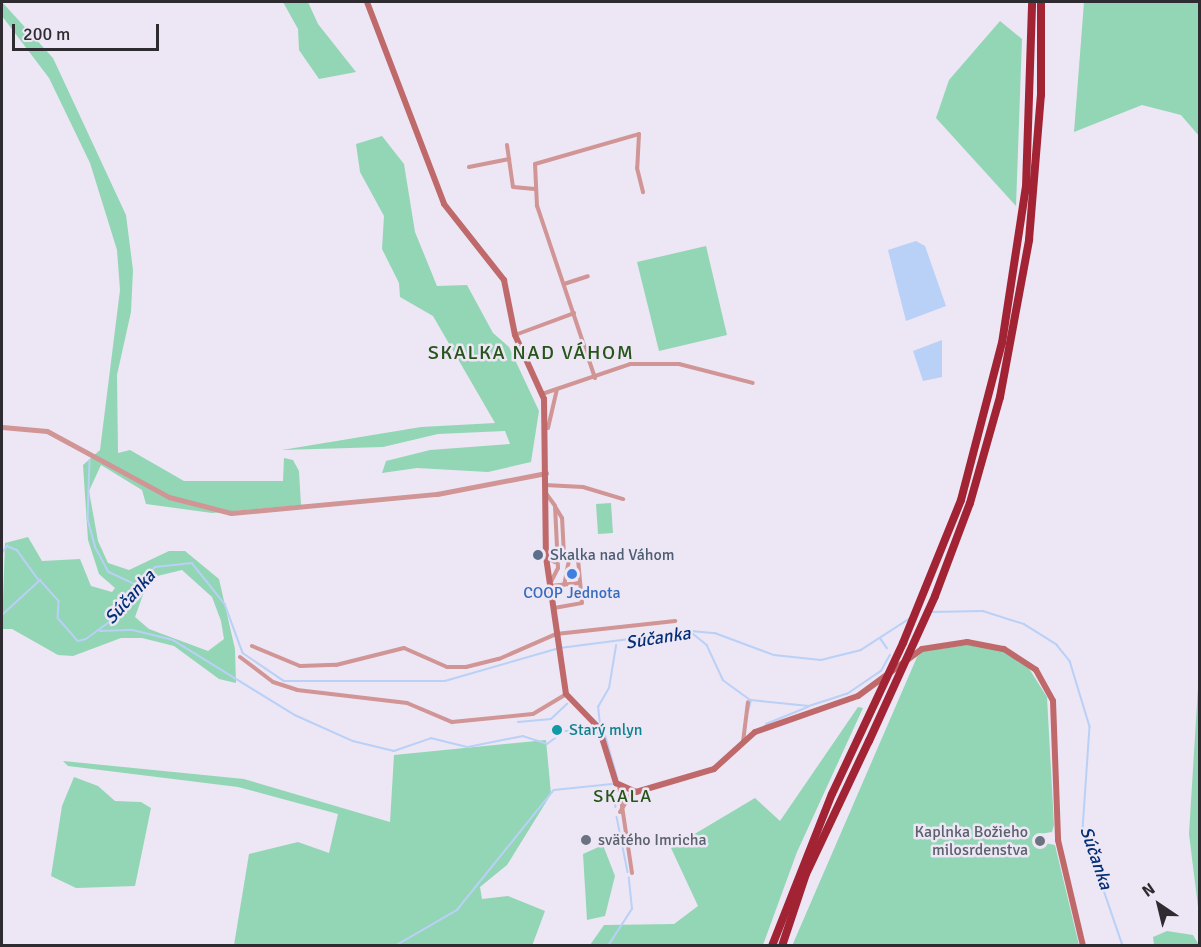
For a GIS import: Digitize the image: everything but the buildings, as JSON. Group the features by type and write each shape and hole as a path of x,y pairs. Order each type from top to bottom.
{"highway":[{"path":"772,945 832,794 925,594 961,500 993,385 1020,238 1030,129 1032,2"},
{"path":"782,945 789,921 816,854 931,606 970,503 1000,397 1029,240 1041,95 1041,2"}],"main road":[{"path":"367,2 444,204 504,280 514,335 542,394 548,428 545,489 546,557 566,694 596,725 619,786 632,792 714,770 742,743 762,729 858,696 922,650 967,642 1014,653 1036,670 1053,700 1058,840 1083,945"}],"street":[{"path":"595,378 535,189 539,159 639,134 637,168 644,192"},
{"path":"507,145 513,187 535,189"},
{"path":"469,167 509,159"},
{"path":"564,284 588,276"},
{"path":"514,335 573,313"},
{"path":"542,394 595,378 630,364 679,364 753,383"},
{"path":"548,428 560,388"},
{"path":"2,427 47,431 155,491 231,513 437,494 546,473"},
{"path":"579,583 550,586 558,562 564,555 562,518 545,489 583,487 623,500"},
{"path":"546,557 558,562"},
{"path":"553,608 582,603 578,559 568,560 564,569 564,585"},
{"path":"252,646 300,666 336,664 404,648 447,667 466,667 499,659 556,634 675,621"},
{"path":"240,657 264,677 297,690 407,703 452,722 533,714 566,694"},
{"path":"742,743 748,702"},
{"path":"619,786 620,812 632,873"},
{"path":"620,812 632,792"}],"green space":[{"path":"2,2 53,58 126,215 133,270 131,312 117,375 118,453 130,450 184,481 283,481 284,458 293,460 299,471 301,505 212,513 146,504 142,490 101,465 89,491 98,541 108,563 129,570 169,551 185,551 219,579 235,649 236,683 219,679 174,646 142,638 121,638 73,656 58,655 12,629 2,629 5,543 28,537 42,561 80,559 91,586 112,592 115,588 99,574 88,540 83,465 100,450 120,290 117,250 90,163 49,78 2,16","holes":["182,570 212,597 221,621 224,639 208,651 149,629 135,617 149,578"]},
{"path":"283,2 308,2 318,24 356,72 319,79 299,50 298,29"},
{"path":"1084,2 1199,2 1199,136 1181,115 1142,105 1074,132"},
{"path":"1000,21 1022,39 1016,206 936,118 949,80"},
{"path":"382,136 404,164 415,232 437,286 467,285 493,333 509,347 539,411 531,462 488,472 417,468 382,473 386,461 430,450 510,444 505,431 438,434 383,447 282,450 421,427 495,423 433,316 400,297 399,283 382,249 384,216 360,172 356,144"},
{"path":"706,246 727,335 659,351 637,262"},
{"path":"611,503 613,533 598,534 596,504"},
{"path":"968,645 1004,651 1028,667 1047,697 1054,825 1052,832 1040,834 1040,842 1055,845 1079,945 792,946 917,657 924,651"},
{"path":"1199,671 1199,915 1189,834"},
{"path":"858,707 863,708 797,852 763,945 590,945 604,925 674,924 698,906 671,848 755,798 780,821"},
{"path":"546,740 551,794 507,865 480,887 482,899 508,896 545,911 532,946 234,945 249,854 298,842 329,853 338,814 238,787 68,766 63,761 244,779 390,822 394,755"},
{"path":"74,777 98,786 115,801 141,802 151,808 135,886 76,888 51,876 62,806"},
{"path":"603,845 615,876 605,916 587,920 583,854"},
{"path":"1167,931 1193,935 1199,945 1154,945 1153,937"}],"water":[{"path":"916,241 925,246 946,306 906,321 888,250"},
{"path":"942,340 942,377 923,381 913,351"}],"waterway":[{"path":"90,460 88,519 96,548 109,572 135,584"},
{"path":"2,553 7,546 17,550 38,579"},
{"name":"Súčanka","path":"2,615 40,580 59,601 58,618 78,641 86,639 108,623 155,567 192,563 225,604 243,653 284,681 445,681 556,649"},
{"name":"Súčanka","path":"931,612 983,611 1024,624 1057,645 1070,661 1090,727 1083,829 1123,946"},
{"name":"Súčanka","path":"560,648 691,631 715,633 774,655 821,660 861,650 909,619"},
{"path":"100,631 133,630 173,640 295,715 353,741 394,751 431,738 468,747 523,736 547,744 565,731 593,729"},
{"path":"691,632 707,645 723,680 751,700 809,706 847,694 881,671 890,655"},
{"path":"881,639 887,648"},
{"path":"600,725 598,707 609,688 616,646"},
{"path":"748,712 751,700"},
{"path":"518,722 551,719 567,704"},
{"path":"766,724 808,707"},
{"path":"602,723 618,779"},
{"path":"395,946 457,910 554,790 612,784"},
{"path":"614,789 616,807"},
{"path":"617,817 628,872"},
{"path":"608,946 632,909 629,878"}],"place":[{"name":"Skalka nad Váhom","path":"538,555"},
{"name":"COOP Jednota","path":"572,574"},
{"name":"Starý mlyn","path":"557,730"},
{"name":"svätého Imricha","path":"586,840"},
{"name":"Kaplnka Božieho milosrdenstva","path":"1040,841"}],"district":[{"name":"SKALKA NAD VÁHOM","path":"531,352"},
{"name":"SKALA","path":"623,796"}]}
